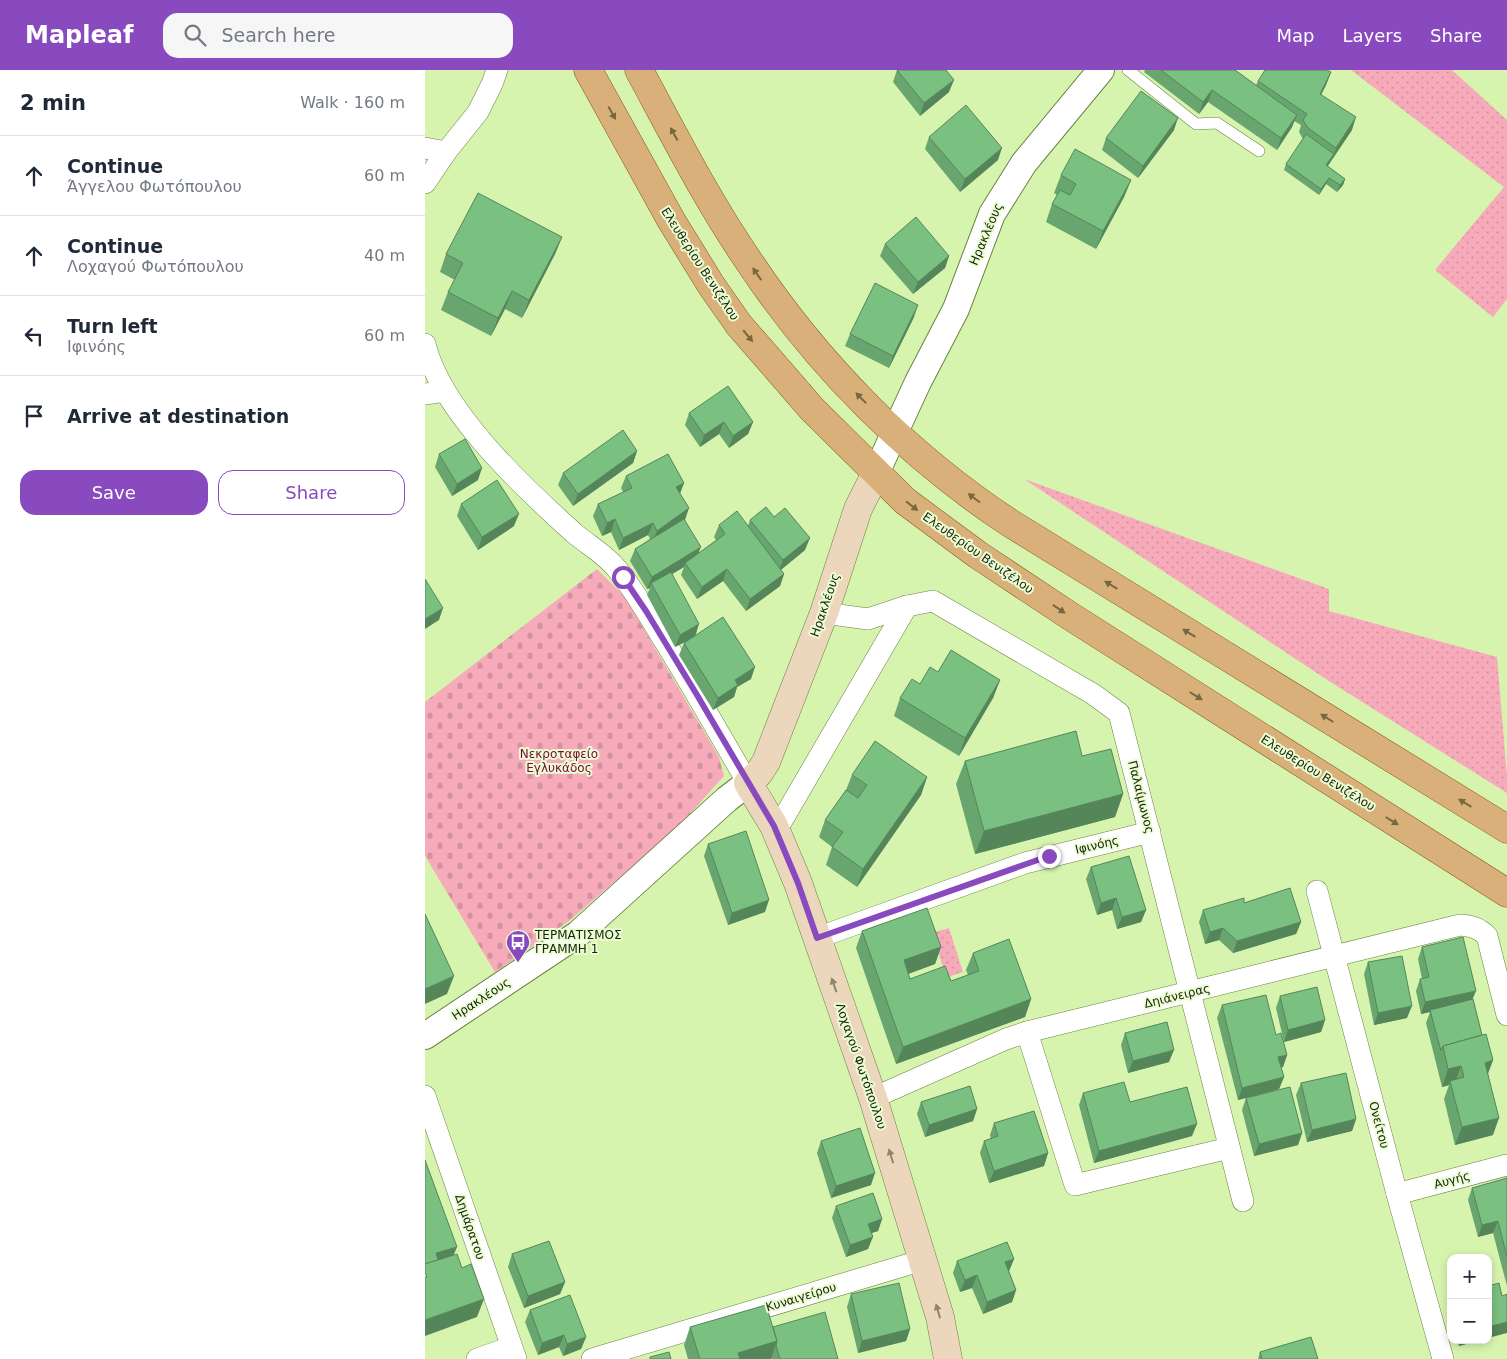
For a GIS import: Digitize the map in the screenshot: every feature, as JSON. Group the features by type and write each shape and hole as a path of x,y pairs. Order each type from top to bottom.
{"main road":[{"name":"Ελευθερίου Βενιζέλου","path":"588,70 671,220 739,325 791,386 905,501 934,524 1047,601 1507,893"},
{"path":"639,70 711,201 768,289 819,354 895,433 959,487 1010,523 1507,829"},
{"name":"Ηρακλέους","path":"748,782 759,773 766,762 824,613 858,509 876,473"},
{"name":"Λοχαγού Φωτόπουλου","path":"748,782 776,832 798,883 873,1098 940,1317 948,1359"}],"street":[{"path":"425,183 446,152 478,112 497,70"},
{"name":"Ηρακλέους","path":"876,473 918,382 956,309 992,214 1025,163 1093,73"},
{"path":"425,148 446,152"},
{"path":"425,344 436,376 435,393 531,493 580,539 604,555 617,569 646,611 748,782"},
{"name":"Παλαίμωνος","path":"824,613 868,619 907,606 933,600 1093,694 1119,713 1243,1201"},
{"path":"776,832 907,606"},
{"name":"Ηρακλέους","path":"425,1036 578,934 748,782"},
{"name":"Ιφινόης","path":"817,938 1025,863 1150,832"},
{"name":"Ονείτου","path":"1317,891 1397,1194 1443,1359"},
{"name":"Δηιάνειρας","path":"873,1098 1006,1039 1027,1032 1461,925 1472,926 1482,930 1487,936 1507,1015"},
{"path":"1027,1032 1075,1186 1229,1148"},
{"name":"Δημάρατου","path":"425,1096 514,1353"},
{"name":"Αυγής","path":"1397,1194 1507,1165"},
{"name":"Κυναιγείρου","path":"592,1359 923,1260"},
{"path":"477,1359 514,1353"}],"lane":[{"path":"1128,70 1196,124 1217,123 1259,151"}],"green space":[{"path":"1351,70 1452,70 1507,120 1507,299 1493,317 1435,270 1504,187"},
{"path":"1024,479 1329,589 1329,611 1497,657 1507,793 1332,683"},
{"name":"Νεκροταφείο Εγλυκάδος","path":"597,569 625,597 719,757 724,776 676,829 569,921 495,972 425,856 425,702"},
{"path":"949,928 963,972 924,985 921,975 943,967 932,933"}],"building":[{"path":"897,70 946,70 954,80 924,103"},
{"path":"1161,70 1235,70 1297,115 1281,138 1212,90 1203,102"},
{"path":"1265,70 1327,70 1331,72 1320,94 1356,117 1336,148 1308,128 1303,120 1307,114 1258,81"},
{"path":"1141,91 1178,118 1143,166 1106,138"},
{"path":"966,105 1002,148 965,179 929,137"},
{"path":"1306,134 1334,154 1326,165 1345,179 1340,185 1329,178 1321,189 1286,164"},
{"path":"1075,149 1131,180 1103,231 1052,204 1060,190 1070,195 1076,184 1061,175"},
{"path":"478,193 562,237 529,300 512,291 498,318 448,292 463,263 446,254"},
{"path":"916,217 949,256 918,282 885,244"},
{"path":"875,283 918,305 893,356 850,334"},
{"path":"728,386 753,422 733,436 724,422 704,435 689,413"},
{"path":"623,430 637,451 578,494 563,473"},
{"path":"465,439 482,468 457,484 439,454"},
{"path":"668,454 684,483 676,487 689,508 657,531 653,523 623,538 615,519 607,523 598,504 632,488 626,476"},
{"path":"497,480 519,514 482,537 461,504"},
{"path":"766,507 774,517 785,508 810,538 783,560 750,520"},
{"path":"737,511 784,574 750,599 727,569 702,587 685,563 725,534 719,525"},
{"path":"684,519 701,547 652,577 635,549"},
{"path":"671,572 699,624 680,635 651,583"},
{"path":"425,579 443,608 425,619"},
{"path":"723,617 755,667 735,680 738,685 718,698 684,643"},
{"path":"951,650 1000,680 965,738 900,698 912,679 920,684 930,667 938,672"},
{"path":"1076,731 1082,756 1111,749 1123,794 984,831 965,761"},
{"path":"875,741 927,777 863,869 832,847 843,832 825,820 846,790 858,798 867,785 852,775"},
{"path":"746,831 769,900 732,913 708,844"},
{"path":"1129,856 1146,910 1122,917 1116,898 1101,903 1091,867"},
{"path":"1290,888 1301,922 1237,941 1223,928 1210,932 1203,910 1244,898 1244,903"},
{"path":"927,908 941,947 904,960 910,979 945,966 951,981 979,971 973,953 1009,939 1031,999 903,1047 862,931"},
{"path":"425,914 454,976 425,989"},
{"path":"1463,937 1476,991 1425,1002 1420,979 1429,977 1422,947"},
{"path":"1402,956 1412,1006 1378,1013 1368,962"},
{"path":"1317,987 1325,1020 1288,1030 1280,996"},
{"path":"1266,995 1276,1035 1281,1033 1287,1055 1278,1057 1284,1077 1242,1088 1222,1005"},
{"path":"1473,999 1482,1035 1443,1046 1441,1051 1430,1010"},
{"path":"1167,1022 1174,1050 1133,1061 1125,1033"},
{"path":"1486,1034 1493,1060 1485,1063 1499,1118 1462,1127 1450,1081 1464,1077 1461,1066 1448,1069 1443,1046"},
{"path":"1346,1073 1356,1119 1312,1130 1301,1083"},
{"path":"1124,1082 1130,1102 1187,1087 1197,1124 1099,1151 1083,1093"},
{"path":"970,1086 977,1109 929,1125 921,1102"},
{"path":"1290,1087 1302,1133 1259,1144 1246,1098"},
{"path":"1034,1111 1048,1153 994,1171 984,1141 998,1136 994,1123"},
{"path":"860,1128 875,1173 836,1186 821,1141"},
{"path":"425,1160 457,1247 436,1253 438,1260 425,1264"},
{"path":"1507,1178 1507,1257 1498,1221 1482,1225 1472,1188"},
{"path":"873,1193 882,1219 868,1224 873,1237 850,1245 836,1206"},
{"path":"549,1241 565,1282 528,1296 512,1254"},
{"path":"1007,1242 1014,1259 1005,1262 1016,1290 987,1302 977,1275 965,1280 957,1261"},
{"path":"457,1254 462,1268 471,1264 484,1299 425,1320 425,1277 427,1277 425,1264"},
{"path":"899,1283 910,1329 862,1341 851,1294"},
{"path":"1499,1283 1502,1296 1507,1294 1507,1322 1492,1326 1492,1299 1492,1285"},
{"path":"570,1295 586,1337 567,1344 564,1335 542,1343 530,1310"},
{"path":"766,1305 777,1341 738,1353 740,1359 700,1359 690,1327"},
{"path":"825,1312 838,1359 780,1359 773,1327"},
{"path":"1311,1337 1318,1359 1262,1359 1260,1352"},
{"path":"669,1352 671,1359 650,1359 650,1357"}],"place":[{"name":"ΤΕΡΜΑΤΙΣΜΟΣ ΓΡΑΜΜΗ 1","path":"518,963"}],"route":[{"path":"623,577 633,590 697,695 774,826 798,883 817,938 1049,856"}]}
